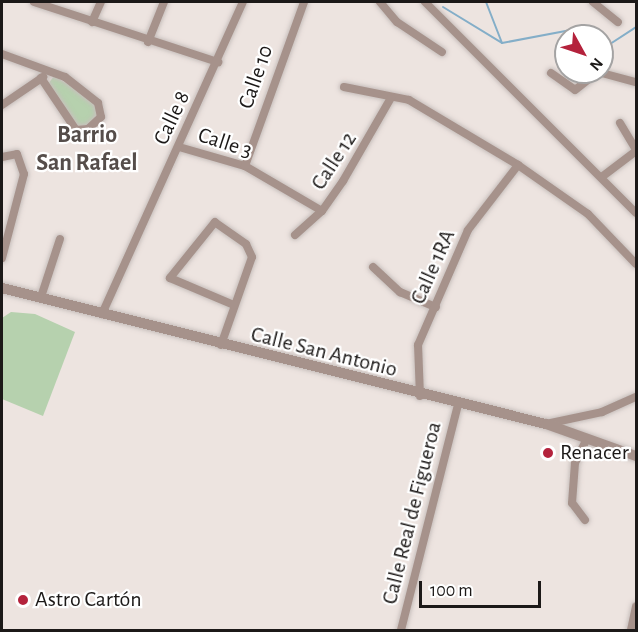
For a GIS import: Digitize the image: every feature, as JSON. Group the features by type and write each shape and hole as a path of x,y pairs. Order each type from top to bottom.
{"street":[{"path":"34,2 148,42 218,62"},
{"path":"92,22 101,2"},
{"path":"148,42 164,2"},
{"name":"Calle 8","path":"102,314 122,261 218,62 243,2"},
{"name":"Calle 10","path":"245,166 304,2"},
{"path":"380,2 397,22 442,51"},
{"path":"425,2 603,176 636,213"},
{"path":"593,2 618,21"},
{"path":"2,54 52,71 98,103 102,112 97,123 82,131 71,127 41,78"},
{"path":"2,105 52,71"},
{"path":"551,73 575,90 598,72 636,82"},
{"path":"344,87 408,100 518,165 588,214 636,264"},
{"name":"Calle 12","path":"295,235 322,211 391,98"},
{"path":"603,176 636,150 620,123"},
{"name":"Calle 3","path":"178,147 245,166 322,211"},
{"path":"2,156 17,154 24,174 2,258"},
{"name":"Calle 1RA","path":"420,397 416,361 468,230 518,165"},
{"path":"221,345 251,264 250,251 214,222 170,278 234,305"},
{"path":"41,297 60,239"},
{"path":"374,267 400,292 436,307"},
{"name":"Calle San Antonio","path":"2,288 420,397 546,424 636,456"},
{"path":"546,424 602,412 636,397"},
{"name":"Calle Real de Figueroa","path":"401,630 458,405"},
{"path":"585,520 572,502 575,463 586,440"},
{"path":"631,630 636,607"}],"green space":[{"path":"54,76 91,98 99,113 87,126 79,129 48,84"},
{"path":"11,312 35,314 75,332 43,416 2,399 2,318"}],"waterway":[{"path":"486,2 502,43"},
{"path":"443,7 502,43 554,33"},
{"path":"614,41 636,27"}],"place":[{"name":"Renacer","path":"548,453"},
{"name":"Astro Cartón","path":"23,600"}],"district":[{"name":"Barrio San Rafael","path":"87,150"}]}
